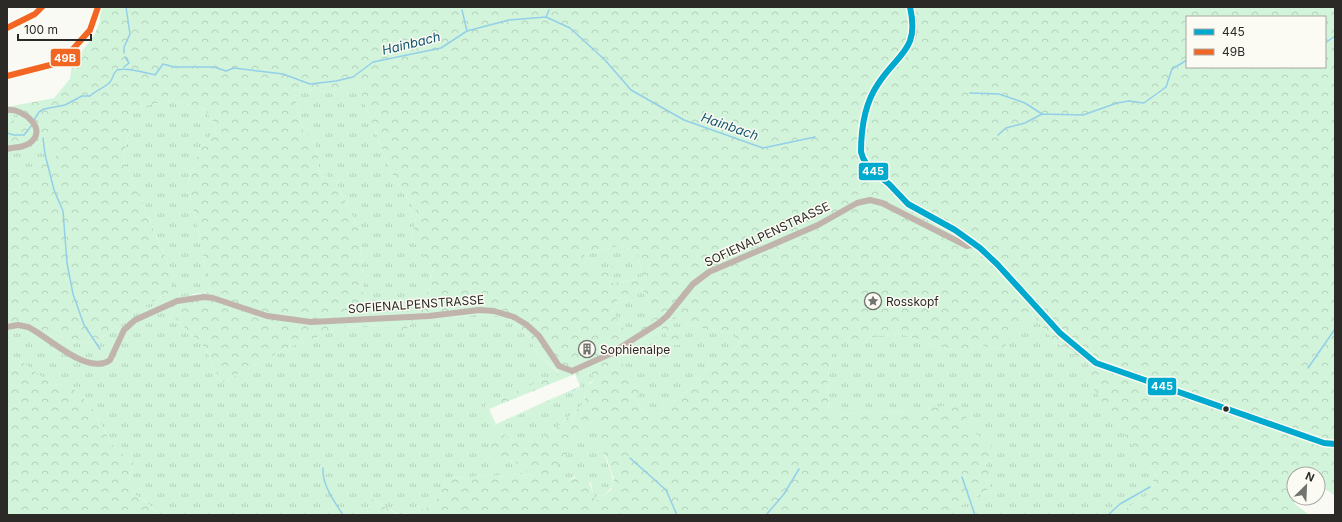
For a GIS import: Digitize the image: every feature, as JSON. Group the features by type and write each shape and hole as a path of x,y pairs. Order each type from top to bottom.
{"main road":[{"path":"910,7 914,24 913,38 909,46 884,75 870,99 862,131 861,157 866,166 889,184 908,204 952,228 975,244 995,262 1070,343 1086,357 1101,366 1324,443 1335,444"}],"street":[{"path":"7,28 37,13 42,7"},
{"path":"7,76 54,64 65,58 90,30 98,7"},
{"path":"7,110 18,110 31,119 35,125 35,137 29,144 7,149"},
{"name":"SOFIENALPENSTRASSE","path":"7,327 18,325 28,327 80,360 98,365 110,360 122,335 130,323 169,304 192,298 213,298 267,316 311,322 430,316 486,310 508,315 527,325 539,336 559,366 572,371 610,354 659,323 670,313 693,284 709,272 818,225 857,202 870,200 882,203 965,245 969,246 975,244"}],"green space":[{"path":"101,7 1335,7 1335,496 1326,489 1326,466 1286,466 1286,506 1298,506 1309,515 1116,515 1151,493 1155,472 1123,433 1087,379 1091,366 1055,342 1032,314 1013,333 1004,348 977,345 969,351 958,351 936,346 898,333 839,343 828,375 829,409 837,415 873,412 916,413 930,408 956,404 964,409 970,425 976,434 991,441 993,454 985,464 993,477 989,489 945,515 400,515 433,506 448,478 530,474 514,461 490,455 490,432 498,430 519,445 550,434 585,402 584,393 588,390 587,386 595,380 591,372 581,378 580,388 495,425 485,405 559,373 534,349 532,340 511,319 486,314 414,320 406,330 392,332 384,325 344,327 287,348 221,383 206,349 174,317 175,298 210,292 197,222 187,188 199,150 217,128 205,109 171,100 130,109 130,129 123,157 174,278 169,293 133,312 98,341 82,343 47,333 20,328 7,330 7,171 24,170 56,157 50,145 36,142 26,148 16,150 7,136 7,122 13,120 25,127 27,124 17,115 7,114 7,107 54,98 70,79 72,64 94,36 100,21","holes":["357,83 391,172 417,213 411,238 433,268 429,292 397,303 363,299 361,234 337,183 319,170 317,148 302,128 293,89 328,92","618,246 638,251 642,278 613,283 610,278 618,271 617,265 588,272 584,255","641,287 656,317 627,334 612,311 617,305 616,302","678,318 686,323 700,328 735,334 739,344 730,357 705,369 695,384 680,398 645,415 637,402 639,390 636,380 622,363 628,349 627,346 635,341 640,342 663,329 673,345 684,344 669,320","575,374 580,386 496,424 489,409","598,414 599,447 606,457 614,479 611,490 598,500 594,498 590,484 587,480 580,477 562,484 556,468 564,459 573,442 572,436 576,431 586,426"]},
{"path":"357,83 391,172 417,213 411,238 433,268 429,292 397,303 363,299 361,234 337,183 319,170 317,148 302,128 293,89 328,92"},
{"path":"171,100 205,109 217,128 199,150 187,188 197,222 210,292 192,294 174,317 206,349 221,383 287,348 344,327 384,325 406,330 414,320 487,314 511,319 532,340 534,349 559,374 485,405 495,425 580,388 581,378 591,372 595,380 589,383 588,390 584,393 585,402 550,434 519,445 498,430 490,455 514,461 531,474 448,478 433,506 400,515 372,499 366,515 158,515 152,507 134,493 129,483 130,474 134,463 111,444 93,409 73,388 50,383 18,359 7,355 7,330 20,328 47,333 82,343 98,341 133,312 169,293 174,278 123,157 130,129 130,109"},
{"path":"10,113 17,115 27,124 25,127 13,120 7,122 7,114"},
{"path":"7,136 14,144 26,148 36,142 50,145 56,157 24,170 7,171"},
{"path":"618,246 638,251 642,278 613,283 610,278 587,272 584,255"},
{"path":"641,287 656,317 627,335 612,311 617,305 616,302"},
{"path":"1032,314 1055,342 1091,366 1119,427 1155,472 1151,493 1116,515 945,515 989,489 983,440 971,430 964,409 930,408 916,413 873,412 837,415 829,409 828,375 839,342 898,333 936,346 958,351 969,351 977,345 1003,348 1012,333"},
{"path":"678,318 686,323 700,328 735,334 739,344 730,357 705,369 695,384 680,398 645,415 637,402 625,367 622,363 626,346 635,341 640,342 663,329 673,345 683,344 669,320"},
{"path":"635,341 652,371 648,373 631,343"},
{"path":"7,355 18,359 50,383 73,388 93,409 111,444 134,463 129,480 131,489 152,507 158,515 7,515"},
{"path":"598,414 603,453 611,471 613,481 608,492 598,500 594,498 591,483 574,477 562,484 555,468 564,459 572,442 572,436 576,431 586,426"},
{"path":"372,499 399,515 366,515"}],"waterway":[{"path":"124,53 124,47 130,34 126,7"},
{"path":"462,10 467,31"},
{"name":"Hainbach","path":"546,17 549,10"},
{"name":"Hainbach","path":"34,120 39,112 44,109 65,105 82,96 90,96 110,83 116,71 123,69 155,75 163,64 174,67 214,67 226,71 234,68 283,74 310,84 336,81 353,77 373,62 441,48 467,31 509,20 546,17 570,28 605,60 631,90 684,120 763,148 815,137"},
{"path":"1326,42 1335,36"},
{"path":"124,67 129,63 125,57"},
{"path":"970,93 999,94 1025,103 1042,114 1083,115 1117,103 1129,101 1144,103 1166,87 1172,69 1186,61"},
{"path":"998,135 1006,128 1025,123 1042,114"},
{"name":"Hainbach","path":"7,133 24,135 32,125"},
{"path":"43,138 45,154 54,190 63,211 67,263 73,294 84,325 100,349"},
{"path":"1308,368 1335,329"},
{"path":"630,458 666,490 677,515"},
{"path":"323,468 324,481 332,498 343,515"},
{"path":"766,515 784,494 799,469"},
{"path":"962,477 975,515"},
{"path":"1108,515 1120,504 1150,487"}],"transit line":[{"name":"49B","path":"7,28 35,14 42,7"},
{"name":"49B","path":"7,76 54,64 65,58 90,30 98,7"},
{"name":"445","path":"910,7 912,21 910,42 878,84 867,108 862,135 861,152 869,168 889,184 908,204 955,230 980,248 997,264 1060,333 1096,363 1324,443 1335,444"}],"place":[{"name":"Rosskopf","path":"873,301"},
{"name":"Sophienalpe","path":"587,349"}]}
